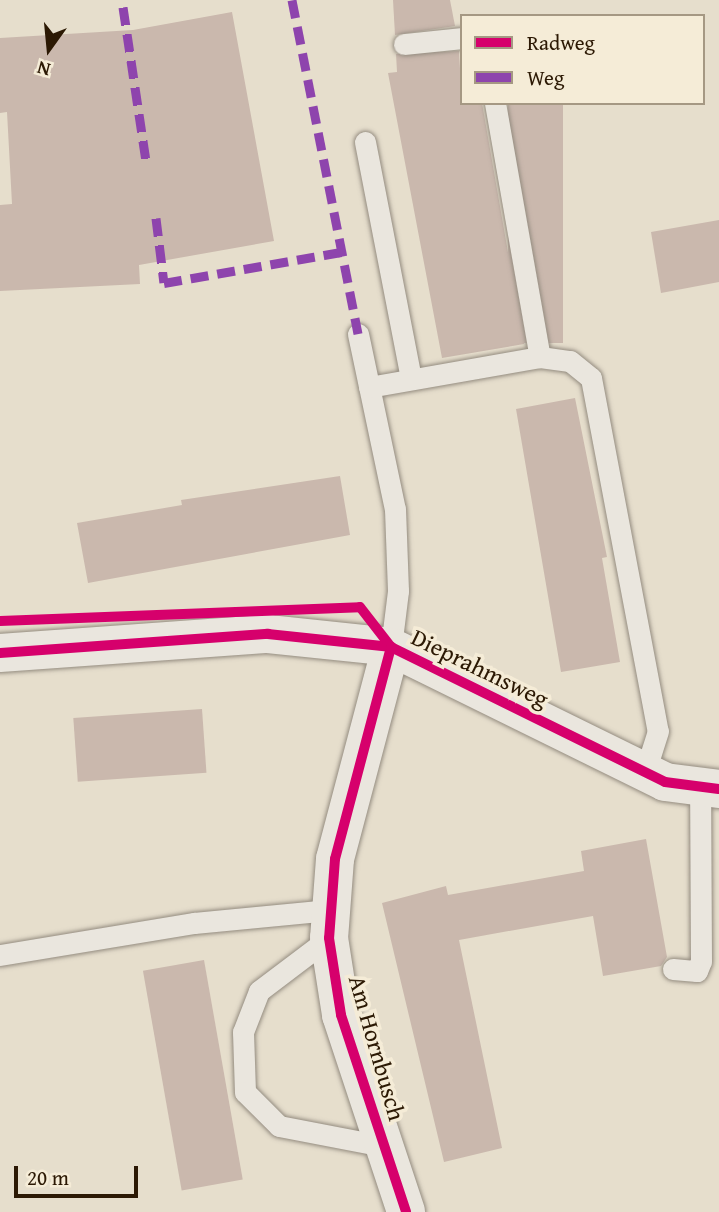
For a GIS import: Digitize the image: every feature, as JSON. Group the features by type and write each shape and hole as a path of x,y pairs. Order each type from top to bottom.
{"street":[{"name":"Dieprahmsweg","path":"0,653 268,634 391,647 645,772 710,787"},
{"name":"Am Hornbusch","path":"391,647 335,859 329,924 341,1015 405,1212"}],"lane":[{"path":"404,44 460,38"},
{"path":"495,105 540,357"},
{"path":"365,142 411,379"},
{"path":"358,334 394,509 398,591 391,647"},
{"path":"369,387 540,357 570,361 591,378 658,731 645,772"},
{"path":"673,969 696,971 701,961 710,787"},
{"path":"0,955 194,923 329,924"},
{"path":"329,924 259,991 243,1032 246,1092 279,1126 383,1146"}],"building":[{"path":"393,0 450,0 455,26 395,35"},
{"path":"232,12 274,241 139,265 140,284 0,291 0,205 12,204 7,112 0,113 0,38 133,30"},
{"path":"459,51 460,105 482,105 524,344 442,358 388,73 397,72 396,54"},
{"path":"508,105 563,105 563,343 508,343"},
{"path":"719,220 719,282 661,293 651,232"},
{"path":"575,398 607,557 602,558 620,662 561,672 516,409"},
{"path":"340,476 350,535 88,583 77,523 182,505 181,500"},
{"path":"202,709 206,773 78,782 73,718"},
{"path":"646,839 667,957 661,966 603,976 593,916 459,940 502,1148 444,1162 382,903 446,886 448,895 584,871 581,851"},
{"path":"204,960 243,1180 182,1190 143,971"}],"marked path":[{"path":"292,0 358,334"},
{"path":"123,7 146,161"},
{"path":"156,218 164,283 341,252"}],"cycle path":[{"path":"0,621 360,607 391,647"},
{"path":"0,653 268,634 391,647 665,782 719,789"},
{"path":"391,647 335,859 329,938 341,1015 406,1212"}]}
